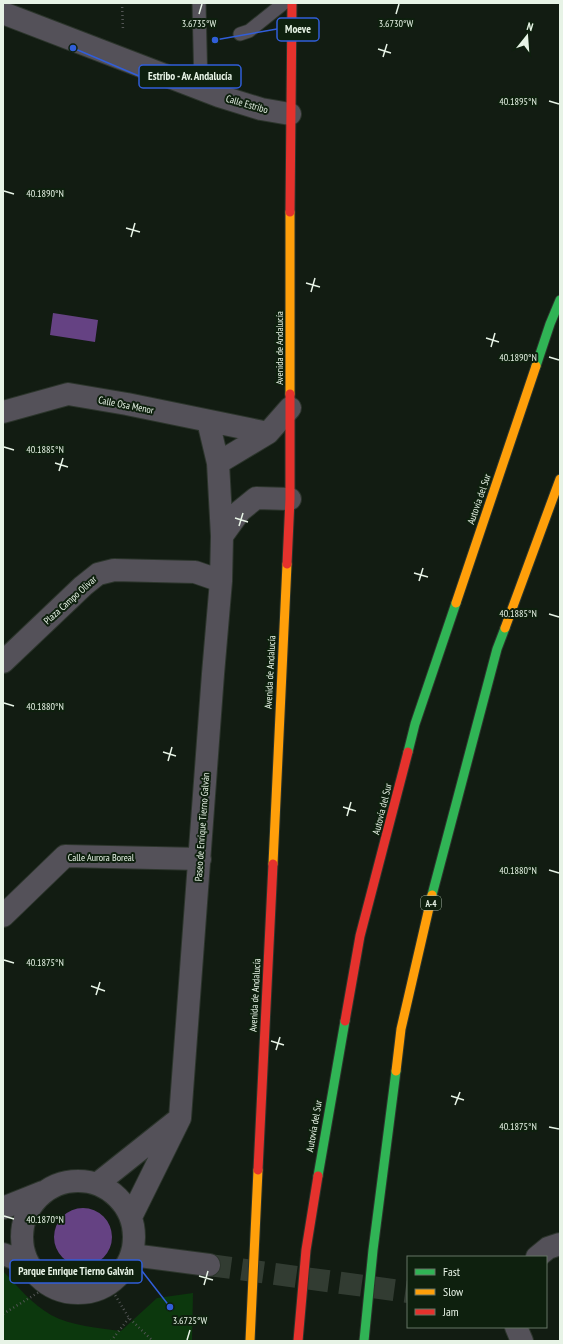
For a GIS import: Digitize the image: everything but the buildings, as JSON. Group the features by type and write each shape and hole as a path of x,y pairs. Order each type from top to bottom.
{"main road":[{"name":"Avenida de Andalucía","path":"250,1341 290,499 290,114 292,3"},
{"name":"Autovía del Sur","path":"298,1341 306,1250 325,1128 360,936 415,724 550,324 560,300"},
{"name":"A-4","path":"364,1341 373,1250 402,1030 428,912 497,649 560,479"}],"street":[{"name":"Calle Estribo","path":"3,12 201,89 261,109 290,114"},
{"name":"Calle Osa Menor","path":"3,412 68,394 127,404 268,433"},
{"path":"208,421 218,463 268,433 290,408"},
{"name":"Paseo de Enrique Tierno Galván","path":"131,1217 180,1118 221,581 222,536 218,463"},
{"path":"222,536 240,511 256,498 290,499"},
{"name":"Plaza Campo Olivar","path":"3,662 83,586 98,574 114,570 195,572 221,581"},
{"name":"Calle Aurora Boreal","path":"3,916 65,856 200,859"},
{"path":"97,1184 180,1118"},
{"path":"3,1208 60,1184 79,1181 97,1184 111,1192 123,1203 131,1217 135,1236 132,1255 123,1272 109,1284 90,1292 68,1293 49,1286 36,1276 27,1263 22,1244 23,1224 30,1206 44,1192"},
{"path":"537,1256 548,1248 560,1244"},
{"path":"3,1254 27,1263"},
{"path":"132,1255 209,1265"},
{"path":"516,1328 522,1341"}],"lane":[{"path":"240,34 249,31 284,3"},
{"path":"201,89 203,49 202,9"}],"path":[{"path":"109,1284 129,1318 153,1341"},
{"path":"3,1314 49,1286"},
{"path":"111,1341 129,1318"}],"green space":[{"path":"3,1271 31,1300 44,1311 67,1322 94,1328 121,1331 157,1298 193,1293 192,1341 3,1341"}],"shaded area":[{"path":"53,313 98,320 95,342 50,335"},
{"path":"77,1208 89,1208 104,1216 112,1231 112,1243 104,1258 89,1266 77,1266 62,1258 54,1243 54,1231 62,1216"}],"tunnel":[{"path":"209,1265 407,1292"}],"traffic: fast":[{"path":"536,366 560,300"},
{"path":"408,752 415,724 456,603"},
{"path":"432,895 497,649 505,628"},
{"path":"318,1176 345,1021"},
{"path":"364,1341 373,1250 396,1071"}],"traffic: slow":[{"path":"290,212 290,394"},
{"path":"456,603 536,366"},
{"path":"505,628 560,479"},
{"path":"273,864 287,564"},
{"path":"396,1071 401,1029 432,895"},
{"path":"250,1341 258,1170"}],"traffic: jam":[{"path":"290,212 292,3"},
{"path":"287,564 290,499 290,394"},
{"path":"345,1021 360,936 408,752"},
{"path":"258,1170 273,864"},
{"path":"298,1341 306,1250 318,1176"}],"place":[{"name":"Moeve","path":"215,40"},
{"name":"Estribo - Av. Andalucía","path":"73,48"},
{"name":"Parque Enrique Tierno Galván","path":"170,1307"}]}
